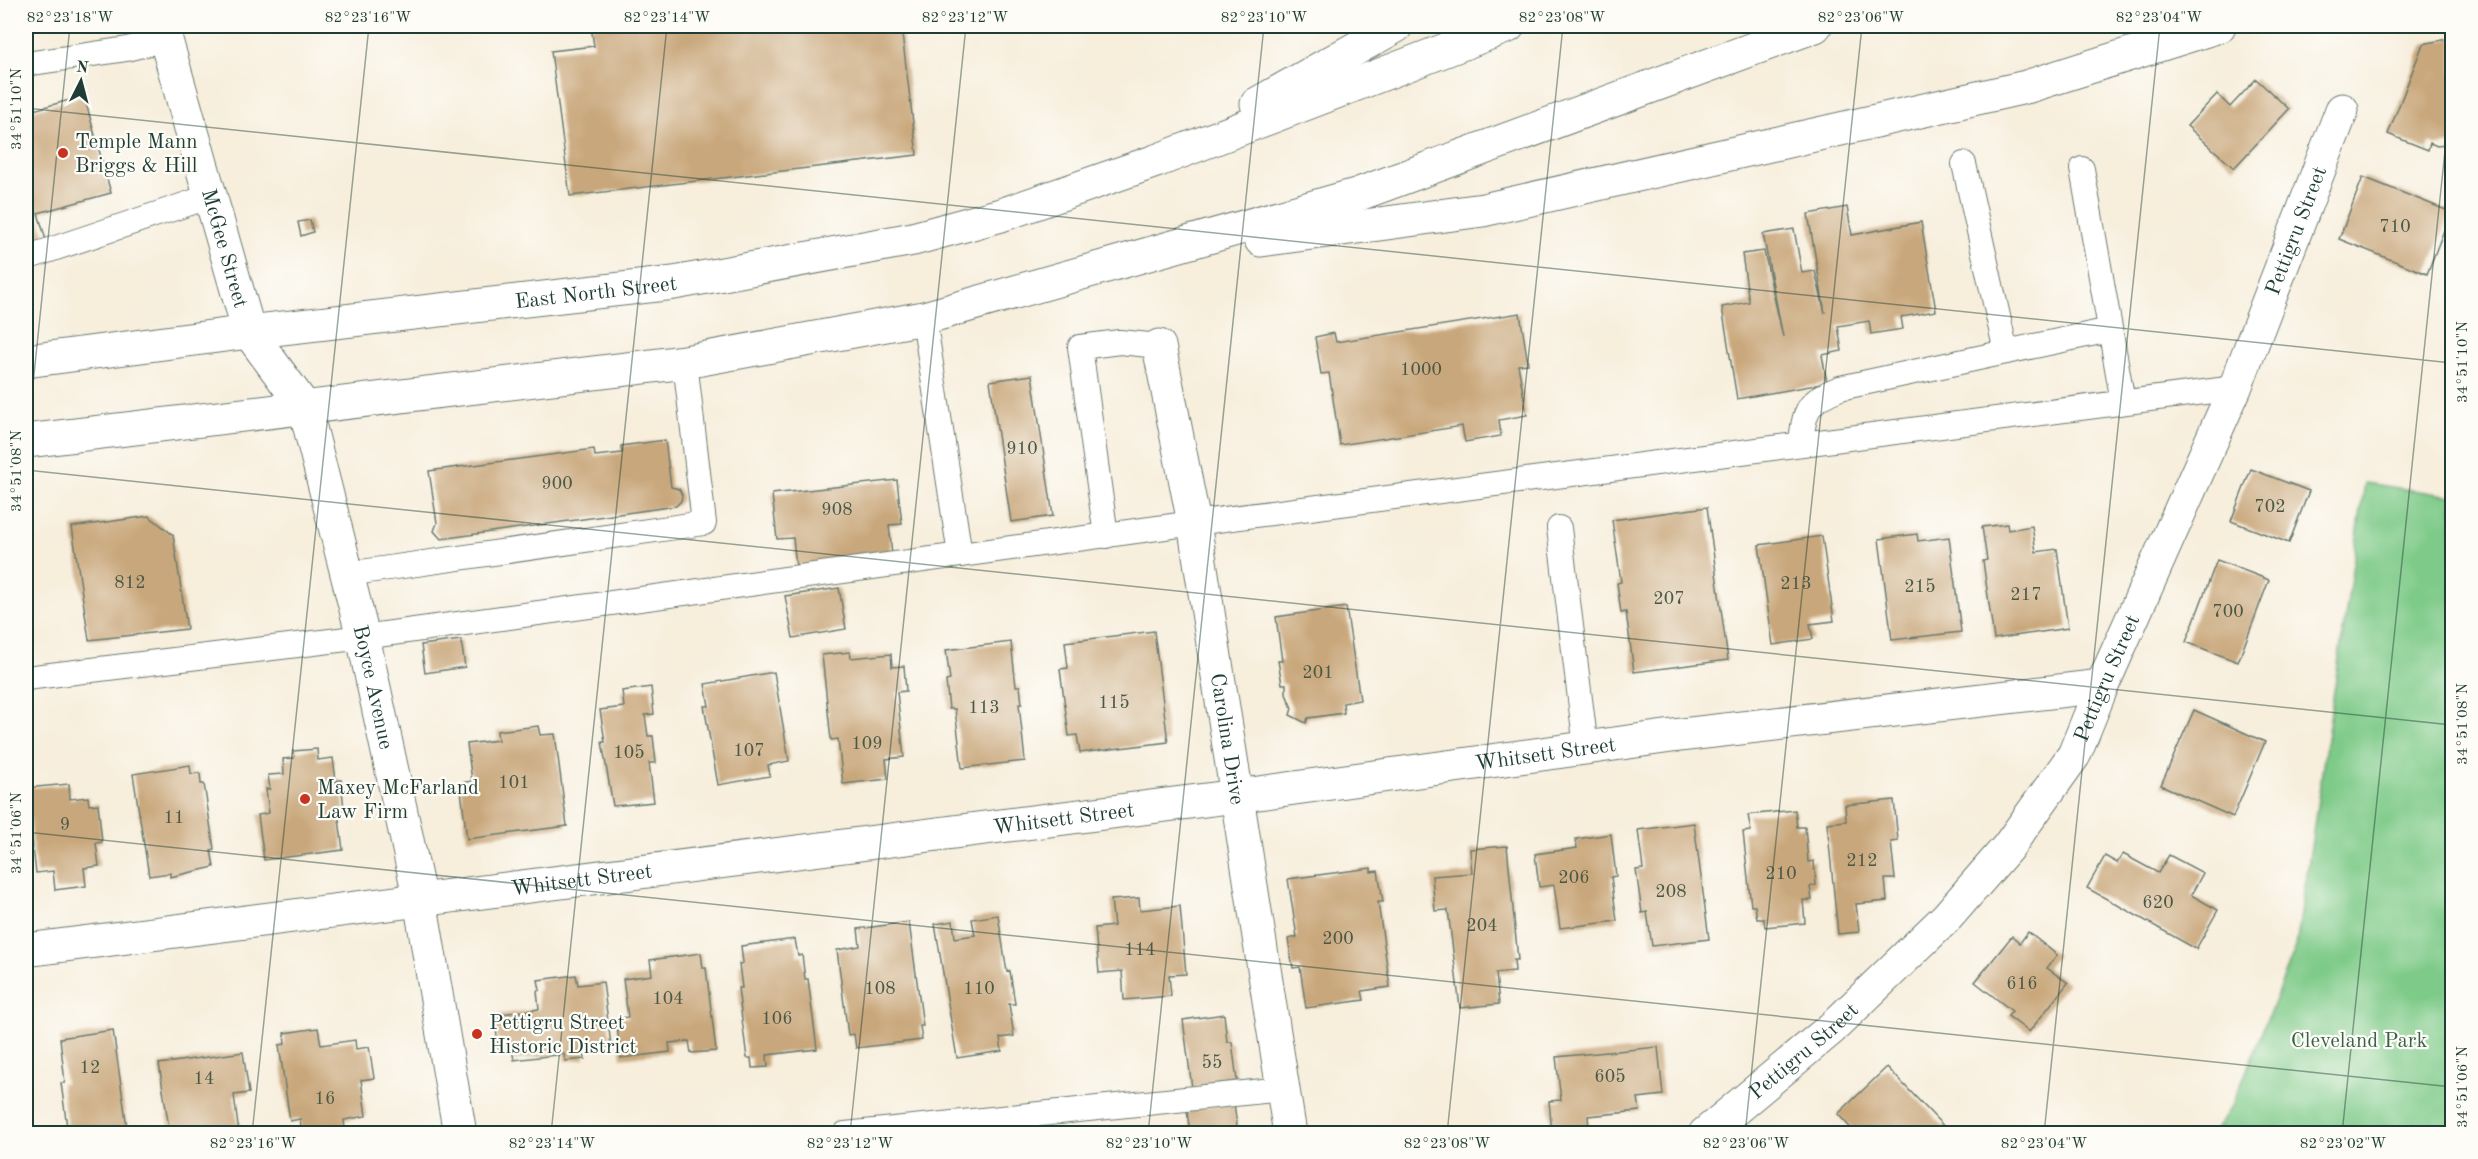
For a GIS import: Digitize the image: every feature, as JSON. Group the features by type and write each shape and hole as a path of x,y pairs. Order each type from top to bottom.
{"main road":[{"path":"1156,161 1396,26"},
{"path":"1156,161 1508,26"},
{"path":"26,441 685,362 924,318 1359,194 1815,26"},
{"path":"1146,255 1483,210 2026,87 2219,26"},
{"name":"McGee Street","path":"164,32 249,332"},
{"name":"Pettigru Street","path":"1705,1134 1832,1028 1947,917 2008,848 2074,755 2102,686 2235,388 2342,110"},
{"name":"East North Street","path":"26,361 249,332 674,283 913,240 1001,215 1156,161"},
{"name":"Boyce Avenue","path":"249,332 306,408 363,637 420,900 460,1134"},
{"name":"Carolina Drive","path":"1160,346 1194,523 1290,1134"},
{"name":"Whitsett Street","path":"26,950 1237,796 1586,748 2102,686"}],"lane":[{"path":"26,64 127,49 164,32"},
{"path":"1964,164 2006,352"},
{"path":"2082,169 2123,402"},
{"path":"26,258 211,196"},
{"path":"924,318 960,555"},
{"path":"1801,444 1803,422 1809,406 1820,396 1840,388 2110,330"},
{"path":"1106,536 1080,347 1120,342 1160,346"},
{"path":"347,574 704,523 685,362"},
{"path":"26,678 363,637 1194,523 2235,388"},
{"path":"1559,528 1586,748"},
{"path":"845,1134 1283,1089"}],"green space":[{"name":"Cleveland Park","path":"2365,483 2452,496 2452,1133 2214,1133 2233,1104 2296,947"}],"building":[{"path":"591,26 901,26 917,155 570,196 551,51 594,46"},
{"path":"2452,38 2452,144 2437,146 2430,143 2428,150 2388,134 2423,44"},
{"path":"2256,79 2289,109 2234,168 2187,126 2217,94 2230,107"},
{"name":"Temple Mann Briggs & Hill","path":"84,96 111,193 38,213 46,240 26,246 26,112"},
{"path":"2363,177 2451,212 2427,274 2339,239"},
{"path":"1847,207 1852,235 1921,222 1936,311 1901,317 1903,329 1871,334 1869,321 1838,326 1842,351 1822,355 1827,383 1737,399 1722,307 1749,302 1742,254 1764,251 1783,337 1763,234 1794,229 1802,273 1815,271 1825,313 1808,214"},
{"path":"310,220 313,232 301,236 298,222"},
{"path":"1520,313 1528,364 1518,365 1527,415 1499,420 1501,436 1465,442 1462,426 1340,445 1329,373 1321,374 1315,337 1334,333 1336,342"},
{"path":"1032,375 1053,516 1011,522 990,381"},
{"path":"665,440 671,487 679,489 682,495 681,501 676,506 441,539 434,531 437,523 429,471 594,449 595,456 622,453 621,446"},
{"path":"2251,469 2309,491 2289,543 2231,521"},
{"path":"897,480 902,524 889,525 892,555 796,566 793,538 777,539 772,494"},
{"path":"1707,507 1728,660 1634,672 1626,612 1621,613 1617,583 1621,582 1612,520"},
{"path":"149,516 173,535 187,629 89,640 72,527"},
{"path":"2007,524 2008,530 2032,526 2036,552 2057,549 2068,628 1994,639 1983,561 1987,560 1982,527"},
{"path":"1917,534 1918,541 1949,537 1961,632 1892,640 1879,539"},
{"path":"1822,536 1834,621 1810,624 1813,639 1773,645 1759,545"},
{"path":"2217,560 2269,580 2238,662 2186,642"},
{"path":"839,588 846,629 793,638 785,596"},
{"path":"1346,607 1360,700 1343,703 1344,713 1308,718 1306,723 1290,715 1292,708 1286,694 1286,684 1282,684 1278,661 1282,661 1276,617"},
{"path":"1154,631 1168,742 1080,753 1077,735 1069,736 1060,669 1068,668 1065,642"},
{"path":"461,640 465,667 425,673 421,645"},
{"path":"1011,642 1016,686 1020,686 1022,704 1019,704 1025,761 962,768 955,709 949,709 946,681 950,680 946,650"},
{"path":"850,652 851,658 891,654 892,667 904,666 906,691 897,692 904,757 886,759 888,779 843,784 838,739 831,740 822,655"},
{"path":"774,672 789,761 768,765 770,776 718,785 704,706 709,706 705,684"},
{"path":"651,687 654,714 645,715 648,736 653,736 656,763 649,763 654,802 613,806 602,742 605,742 600,710 624,707 622,691"},
{"path":"2194,710 2265,742 2233,817 2161,785"},
{"path":"538,726 540,735 555,734 567,826 467,839 460,783 472,781 467,744 498,740 497,731"},
{"name":"Maxey McFarland Law Firm","path":"317,749 318,760 333,758 336,781 341,780 344,809 338,811 343,850 264,860 258,815 269,813 266,789 270,789 268,775 284,774 283,759 294,758 293,751"},
{"path":"190,765 191,774 200,773 201,784 204,784 214,849 211,850 214,867 170,877 170,873 149,876 133,774"},
{"path":"69,784 70,799 88,797 89,805 98,804 102,842 96,843 99,866 84,868 86,886 55,890 53,871 36,873 26,788"},
{"path":"1894,800 1898,841 1891,842 1895,879 1885,879 1887,901 1856,904 1859,932 1838,934 1827,823 1846,821 1845,805"},
{"path":"1795,810 1797,827 1805,827 1808,862 1814,861 1816,885 1810,887 1812,900 1803,900 1805,923 1765,927 1764,919 1757,919 1755,906 1751,906 1743,832 1751,831 1748,815"},
{"path":"1694,823 1709,939 1652,946 1647,912 1642,913 1636,870 1643,869 1638,830"},
{"path":"1611,834 1616,876 1611,877 1617,921 1560,928 1554,885 1539,887 1535,854 1577,848 1576,839"},
{"path":"1507,846 1518,960 1514,960 1515,971 1496,973 1499,1004 1460,1008 1448,910 1435,911 1432,876 1472,873 1470,849"},
{"path":"2123,854 2158,873 2169,855 2203,873 2191,895 2218,910 2196,949 2087,888 2105,856 2117,863"},
{"path":"1371,868 1371,872 1378,871 1383,902 1378,902 1390,987 1362,991 1364,1000 1306,1008 1300,967 1293,968 1288,939 1297,937 1288,879"},
{"path":"1139,898 1140,910 1180,906 1186,974 1169,975 1171,996 1124,1000 1122,971 1099,973 1095,928 1114,926 1111,900"},
{"path":"998,915 1007,972 1010,971 1015,1004 1009,1004 1014,1036 1000,1038 1002,1051 957,1058 935,924 953,921 955,938 975,935 972,919"},
{"path":"909,922 923,1026 920,1026 922,1040 856,1048 854,1034 848,1035 837,950 860,946 858,929"},
{"path":"2028,932 2057,955 2047,968 2068,983 2029,1032 2008,1016 2012,1011 1975,982 2012,936 2020,943"},
{"path":"795,939 798,956 802,955 805,979 808,979 817,1049 767,1055 768,1067 752,1068 751,1058 747,1058 738,988 742,988 739,964 743,963 741,946"},
{"path":"701,953 703,968 706,968 716,1051 691,1053 689,1041 669,1043 670,1052 621,1058 616,1019 628,1017 623,979 652,975 650,960"},
{"path":"576,975 578,985 603,982 611,1045 584,1049 585,1059 565,1061 564,1054 514,1060 512,1049 499,1051 494,1015 539,1009 538,980"},
{"path":"1224,1014 1227,1042 1232,1042 1237,1081 1192,1088 1183,1020"},
{"path":"318,1028 321,1045 355,1040 356,1049 369,1047 374,1078 361,1080 366,1116 344,1120 345,1130 302,1134 300,1119 290,1121 279,1045 285,1044 284,1033"},
{"path":"113,1030 128,1134 68,1134 61,1083 65,1083 60,1038"},
{"path":"1658,1047 1663,1095 1638,1098 1640,1111 1588,1116 1589,1129 1552,1133 1549,1101 1561,1100 1556,1057"},
{"path":"243,1052 249,1093 234,1095 239,1134 170,1134 159,1064"},
{"path":"1887,1067 1951,1134 1856,1134 1838,1114"},
{"path":"1234,1103 1238,1134 1190,1134 1187,1110"}],"place":[{"name":"Temple Mann Briggs & Hill","path":"63,153"},
{"name":"Maxey McFarland Law Firm","path":"305,799"},
{"name":"Pettigru Street Historic District","path":"477,1034"}]}
